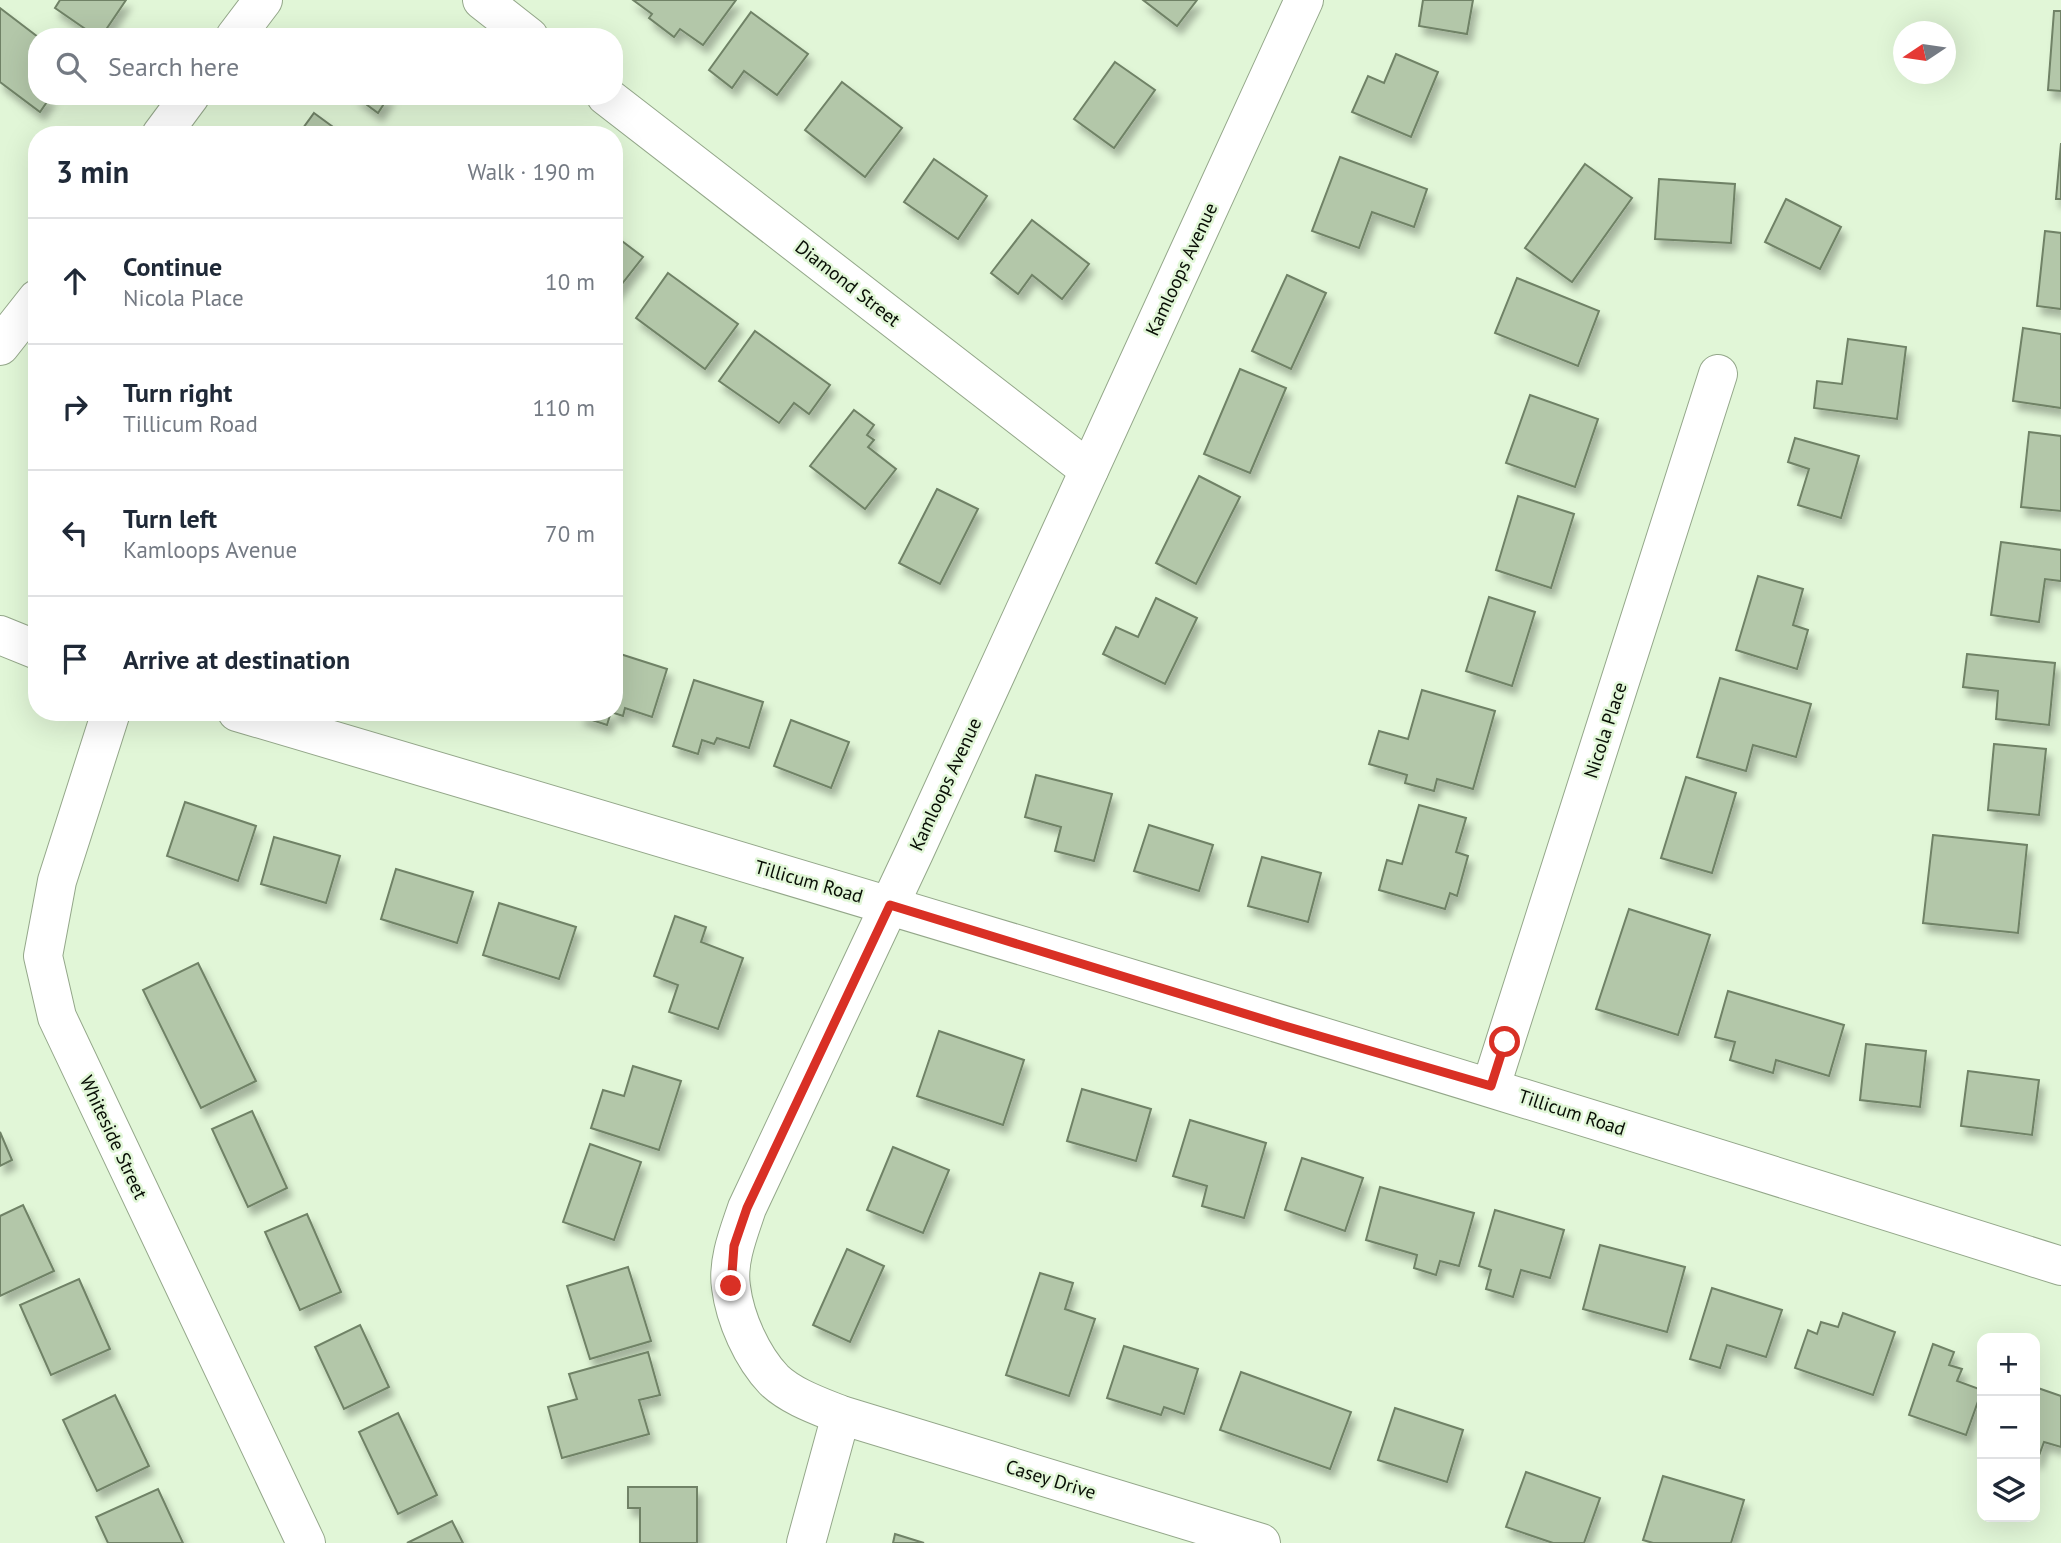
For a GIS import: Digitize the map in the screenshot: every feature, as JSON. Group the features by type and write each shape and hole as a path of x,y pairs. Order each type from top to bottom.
{"street":[{"path":"242,28 263,0"},
{"path":"482,0 518,28"},
{"name":"Kamloops Avenue","path":"842,1415 806,1401 775,1380 746,1339 731,1286 734,1246 747,1208 890,905 1304,0"},
{"path":"168,126 183,105"},
{"name":"Diamond Street","path":"618,105 1089,470"},
{"path":"0,346 28,310"},
{"name":"Nicola Place","path":"1491,1086 1718,374"},
{"path":"0,635 28,646"},
{"name":"Whiteside Street","path":"108,721 57,881 45,943 43,956 57,1017 306,1543"},
{"name":"Tillicum Road","path":"267,721 1491,1086 2061,1266"},
{"path":"806,1543 842,1415"},
{"name":"Casey Drive","path":"842,1415 1261,1543"}],"building":[{"path":"60,0 126,0 107,28 84,28 55,8"},
{"path":"633,0 736,0 703,45 680,29 674,37 649,18 652,14"},
{"path":"1143,0 1197,0 1177,26"},
{"path":"1423,0 1473,0 1467,34 1419,26"},
{"path":"0,8 28,29 28,103 0,82"},
{"path":"2054,11 2061,11 2061,91 2048,90"},
{"path":"751,12 808,54 777,95 744,71 732,88 709,70"},
{"path":"1396,54 1438,72 1411,137 1352,112 1368,76 1384,83"},
{"path":"1115,62 1155,90 1114,148 1074,119"},
{"path":"842,82 902,128 865,177 805,130"},
{"path":"31,105 45,105 40,112"},
{"path":"367,105 383,105 378,113"},
{"path":"314,113 332,126 305,126"},
{"path":"2061,143 2061,199 2056,199"},
{"path":"1340,157 1427,189 1414,227 1372,212 1359,248 1312,231"},
{"path":"934,159 987,196 958,239 904,202"},
{"path":"1585,164 1632,198 1572,282 1525,248"},
{"path":"1659,179 1735,184 1731,243 1655,239"},
{"path":"1786,199 1841,227 1820,269 1765,242"},
{"path":"1032,220 1089,264 1062,299 1032,275 1018,294 991,273"},
{"path":"2045,231 2061,233 2061,309 2037,306"},
{"path":"623,242 643,257 623,283"},
{"path":"668,273 738,324 705,369 636,318"},
{"path":"1287,275 1326,293 1291,369 1252,351"},
{"path":"1517,278 1599,311 1578,366 1495,333"},
{"path":"2023,328 2061,334 2061,408 2013,401"},
{"path":"755,331 830,385 809,414 794,403 779,423 719,381"},
{"path":"1848,339 1906,347 1897,419 1814,408 1817,381 1842,384"},
{"path":"1240,369 1286,388 1250,473 1204,454"},
{"path":"1530,395 1598,419 1575,487 1506,463"},
{"path":"854,410 874,425 867,435 874,440 868,447 896,469 865,509 810,466"},
{"path":"2029,432 2061,436 2061,511 2021,507"},
{"path":"1795,438 1859,456 1841,518 1798,505 1809,469 1788,462"},
{"path":"1199,476 1240,497 1196,584 1156,563"},
{"path":"937,489 978,509 940,584 899,563"},
{"path":"1518,496 1574,514 1551,588 1496,570"},
{"path":"2001,542 2061,550 2061,581 2045,579 2039,622 1991,615"},
{"path":"1758,576 1803,589 1793,625 1808,630 1797,669 1736,650"},
{"path":"1489,597 1535,612 1512,686 1466,671"},
{"path":"1156,598 1197,618 1165,684 1103,654 1116,627 1138,637"},
{"path":"1967,654 2055,663 2049,725 1996,719 1998,691 1963,687"},
{"path":"623,655 667,669 652,717 625,708 623,716"},
{"path":"1720,678 1811,704 1796,757 1753,745 1746,771 1697,757"},
{"path":"694,680 763,702 749,748 717,738 714,744 702,740 698,754 673,746"},
{"path":"1422,690 1495,711 1473,789 1437,779 1434,791 1405,783 1407,775 1369,764 1379,731 1408,739"},
{"path":"791,720 849,742 831,788 774,766"},
{"path":"1994,744 2046,749 2039,815 1988,810"},
{"path":"1036,775 1112,794 1094,861 1055,851 1061,827 1025,817"},
{"path":"1686,777 1736,793 1712,873 1661,858"},
{"path":"185,802 256,826 238,881 167,856"},
{"path":"1419,805 1466,818 1456,852 1468,856 1457,896 1450,893 1445,909 1379,890 1387,860 1402,864"},
{"path":"1149,825 1213,845 1199,891 1134,871"},
{"path":"1933,835 2027,845 2018,933 1923,923"},
{"path":"274,837 340,856 326,903 261,884"},
{"path":"1262,857 1321,873 1308,922 1248,906"},
{"path":"396,869 473,892 457,943 381,919"},
{"path":"499,903 576,927 559,979 483,955"},
{"path":"1629,909 1710,935 1678,1035 1596,1009"},
{"path":"675,916 706,927 701,942 743,958 718,1029 669,1012 678,985 654,976"},
{"path":"198,963 256,1081 201,1108 143,990"},
{"path":"1728,991 1844,1025 1829,1076 1776,1060 1773,1073 1730,1060 1735,1042 1715,1037"},
{"path":"939,1031 1024,1060 1003,1125 917,1096"},
{"path":"1866,1044 1926,1051 1920,1107 1860,1100"},
{"path":"633,1066 681,1081 659,1150 591,1128 603,1090 624,1096"},
{"path":"1968,1071 2039,1080 2032,1135 1961,1126"},
{"path":"1082,1089 1151,1109 1136,1161 1067,1141"},
{"path":"252,1111 287,1188 248,1207 212,1129"},
{"path":"1190,1120 1266,1143 1244,1218 1202,1206 1207,1186 1173,1176"},
{"path":"0,1132 12,1160 0,1166"},
{"path":"590,1144 641,1162 614,1240 563,1222"},
{"path":"893,1147 949,1170 923,1233 867,1210"},
{"path":"1302,1158 1363,1178 1345,1231 1285,1210"},
{"path":"1380,1187 1474,1213 1459,1266 1440,1261 1436,1275 1414,1268 1417,1255 1366,1240"},
{"path":"23,1205 54,1271 0,1296 0,1216"},
{"path":"1495,1210 1564,1230 1550,1278 1521,1270 1513,1297 1486,1289 1491,1270 1479,1266"},
{"path":"307,1214 341,1292 300,1310 265,1232"},
{"path":"1600,1245 1685,1267 1667,1332 1583,1309"},
{"path":"847,1249 884,1266 850,1342 813,1325"},
{"path":"628,1267 651,1341 590,1359 567,1286"},
{"path":"1040,1273 1073,1283 1065,1309 1095,1319 1069,1396 1006,1375"},
{"path":"79,1279 110,1349 51,1375 20,1305"},
{"path":"1712,1288 1782,1310 1766,1357 1727,1345 1720,1368 1690,1359"},
{"path":"1843,1313 1895,1332 1873,1395 1795,1368 1808,1330 1817,1334 1821,1322 1838,1327"},
{"path":"360,1325 389,1387 344,1409 315,1347"},
{"path":"1933,1344 1954,1352 1949,1365 1962,1369 1957,1381 1977,1388 1977,1404 1966,1435 1909,1415"},
{"path":"1124,1346 1198,1369 1184,1414 1164,1407 1161,1415 1107,1398"},
{"path":"648,1352 660,1395 639,1400 649,1434 562,1458 548,1407 577,1399 569,1374"},
{"path":"1241,1372 1351,1412 1330,1469 1220,1430"},
{"path":"2040,1389 2061,1396 2061,1447 2044,1442 2040,1453"},
{"path":"115,1395 149,1466 97,1491 63,1420"},
{"path":"1395,1408 1463,1430 1447,1482 1378,1460"},
{"path":"398,1413 437,1495 398,1514 359,1432"},
{"path":"1526,1472 1600,1498 1584,1543 1553,1543 1506,1527"},
{"path":"1663,1476 1744,1500 1731,1543 1653,1543 1643,1540"},
{"path":"628,1487 697,1487 697,1543 640,1543 640,1508 628,1508"},
{"path":"158,1489 183,1543 108,1543 96,1517"},
{"path":"452,1521 463,1543 407,1543"},
{"path":"895,1534 924,1543 893,1543"}],"route":[{"path":"731,1286 734,1246 747,1208 890,905 1491,1086 1505,1042"}]}
